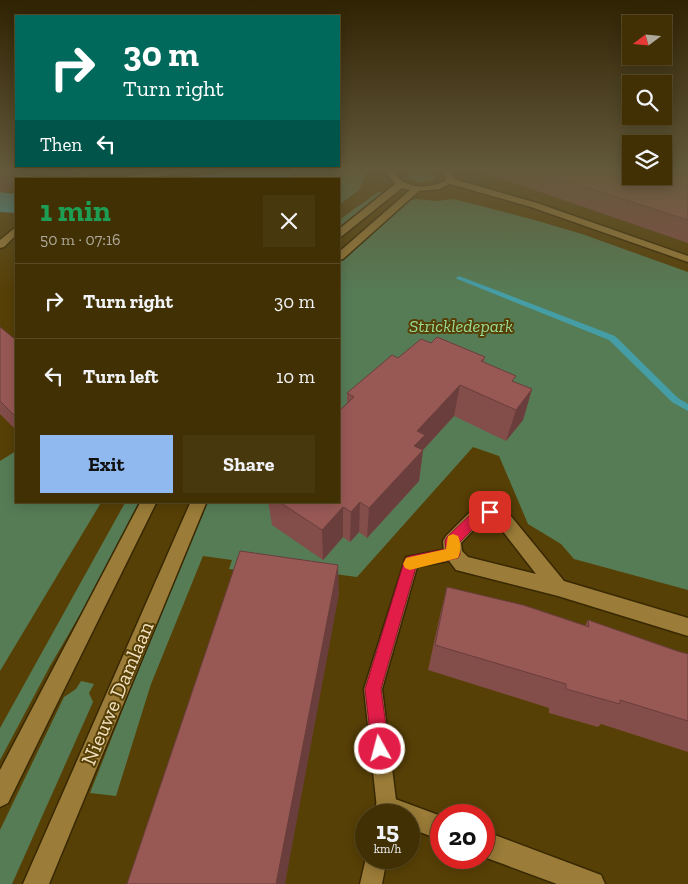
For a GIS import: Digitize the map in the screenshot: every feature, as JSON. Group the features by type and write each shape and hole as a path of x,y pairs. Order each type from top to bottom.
{"street":[{"path":"340,233 368,210"},
{"path":"340,256 393,210"},
{"path":"536,210 565,217"},
{"path":"548,210 688,259"},
{"path":"0,245 15,231"},
{"path":"0,795 148,503"},
{"name":"Nieuwe Damlaan","path":"36,884 198,503"},
{"path":"558,588 504,520 490,512 478,515 452,541 453,554 462,564 558,588 688,627"},
{"path":"495,848 592,884"}],"lane":[{"path":"395,804 373,689 410,562 453,554"},
{"path":"371,884 374,869"}],"green space":[{"path":"353,210 361,210 340,226 340,219"},
{"name":"Strickledepark","path":"399,210 497,210 582,234 688,272 688,590 574,559 561,544 528,524 499,456 473,447 357,577 252,563 243,571 229,569 232,560 203,556 151,684 116,796 90,793 167,597 207,503 340,503 340,261"},
{"path":"15,452 15,503 101,503 0,671 0,461"},
{"path":"125,503 143,503 50,666 0,760 0,728"},
{"path":"81,681 94,684 89,693 93,702 12,884 0,884 0,830 64,697 76,689"}],"water":[{"path":"0,210 15,210 15,213 0,212"}],"building":[{"path":"658,210 688,210 688,220"},
{"path":"0,327 15,339 15,416 0,401"},
{"path":"437,337 485,357 481,361 516,376 512,381 532,389 516,410 460,385 417,431 425,435 414,446 423,450 369,508 360,502 351,512 343,507 322,530 281,503 340,503 340,410 354,397 347,393 392,355 398,358 421,339 431,343"},
{"path":"240,551 338,565 276,884 127,884"},
{"path":"447,587 523,605 589,627 588,620 688,654 688,721 620,700 620,704 566,689 566,684 435,645"}],"waterway":[{"path":"459,278 612,338 675,400 688,408"}],"slow traffic":[{"path":"410,564 410,562 453,554 453,540"}],"route":[{"path":"380,749 373,689 410,562 453,554 452,541 478,515 490,512"}]}
